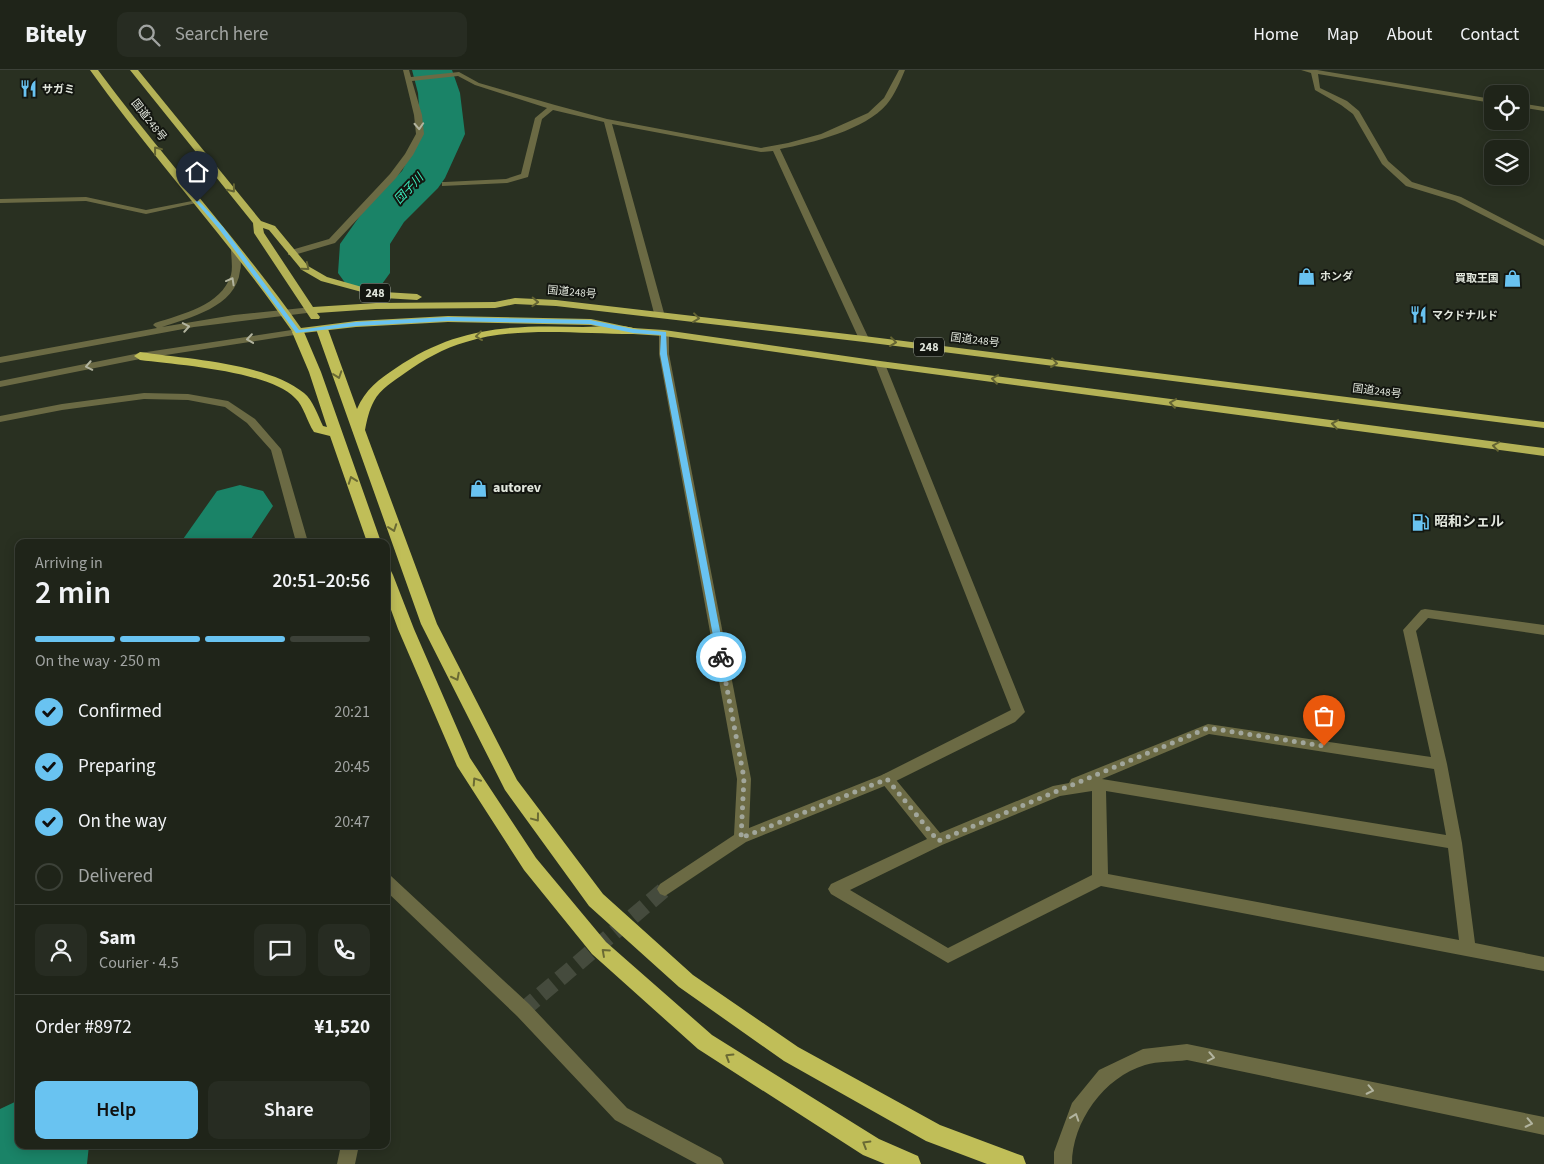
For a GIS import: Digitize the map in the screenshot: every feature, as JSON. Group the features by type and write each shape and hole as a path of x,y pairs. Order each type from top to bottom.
{"highway":[{"name":"国道248号","path":"94,70 197,202 221,228 298,332"},
{"name":"国道248号","path":"134,70 258,223 259,233 312,310 322,329"},
{"name":"248","path":"258,223 272,228 305,268 324,280 384,295 497,297 515,301"},
{"name":"国道248号","path":"312,310 376,306 495,305 515,301 556,303 659,313 864,338 1544,425"},
{"name":"248","path":"298,332 356,324 448,319 590,322 633,331 664,333 880,364 1544,452"},
{"path":"322,329 429,624 511,785 596,900 686,981 791,1054 934,1133 1015,1164"},
{"path":"358,432 361,410 372,394 387,379 438,349 469,338 524,331 633,331"},
{"path":"298,332 315,372 373,539"},
{"path":"140,356 248,372 276,380 301,396 318,429 335,433"},
{"path":"390,586 406,629 463,761 530,864 599,948 706,1042 871,1147 910,1164"}],"street":[{"path":"291,253 332,240 393,176 409,155 420,134 418,115 407,74 459,74 477,84 552,107 607,120 761,150 776,149 845,127 868,117 882,106 902,70"},
{"path":"1304,70 1484,100"},
{"path":"1314,71 1317,89 1344,103 1356,113 1385,162 1409,184 1458,199 1544,243"},
{"path":"1529,106 1544,109"},
{"path":"445,184 507,181 526,175 539,118 552,107"},
{"path":"607,120 659,313"},
{"path":"776,149 864,338"},
{"path":"0,201 86,199 146,212 197,202"},
{"path":"113,340 198,312 216,300 225,291 235,275 235,248"},
{"path":"0,360 284,312 312,310"},
{"path":"0,384 140,356 298,332"},
{"path":"664,333 664,354 744,778 741,838"},
{"path":"666,890 741,838 887,779 1010,718 1018,712 880,364"},
{"path":"0,419 62,407 144,396 188,397 228,404 251,421 276,449 301,539"},
{"path":"1468,950 1455,843 1440,764 1410,630 1425,613 1544,630"},
{"path":"1440,764 1208,728 938,841 836,889 948,956 1100,879 1544,964"},
{"path":"887,779 938,841"},
{"path":"1058,790 1099,784 1455,843"},
{"path":"1099,784 1100,879"},
{"path":"390,885 523,1010 621,1114 713,1164"},
{"path":"1063,1164 1063,1152 1078,1109 1105,1076 1143,1057 1188,1052 1544,1126"},
{"path":"346,1164 349,1149"}],"waterway":[{"name":"団子川","path":"364,273 365,244 386,213 422,178 443,134 439,93 432,70"},
{"name":"団子川","path":"217,539 240,506"},
{"name":"団子川","path":"34,1164 36,1149"}],"tunnel":[{"path":"523,1010 665,889"}],"way so far":[{"path":"721,657 744,778 741,838 887,779 938,841 1208,728 1324,746"}],"place":[{"name":"サガミ","path":"28,89"},
{"name":"ホンダ","path":"1306,276"},
{"name":"買取王国","path":"1513,278"},
{"name":"マクドナルド","path":"1418,315"},
{"name":"autorev","path":"479,488"},
{"name":"昭和シェル","path":"1420,522"}],"route":[{"path":"197,202 221,228 298,332 356,324 448,319 590,322 633,331 664,333 664,354 721,657"}]}
